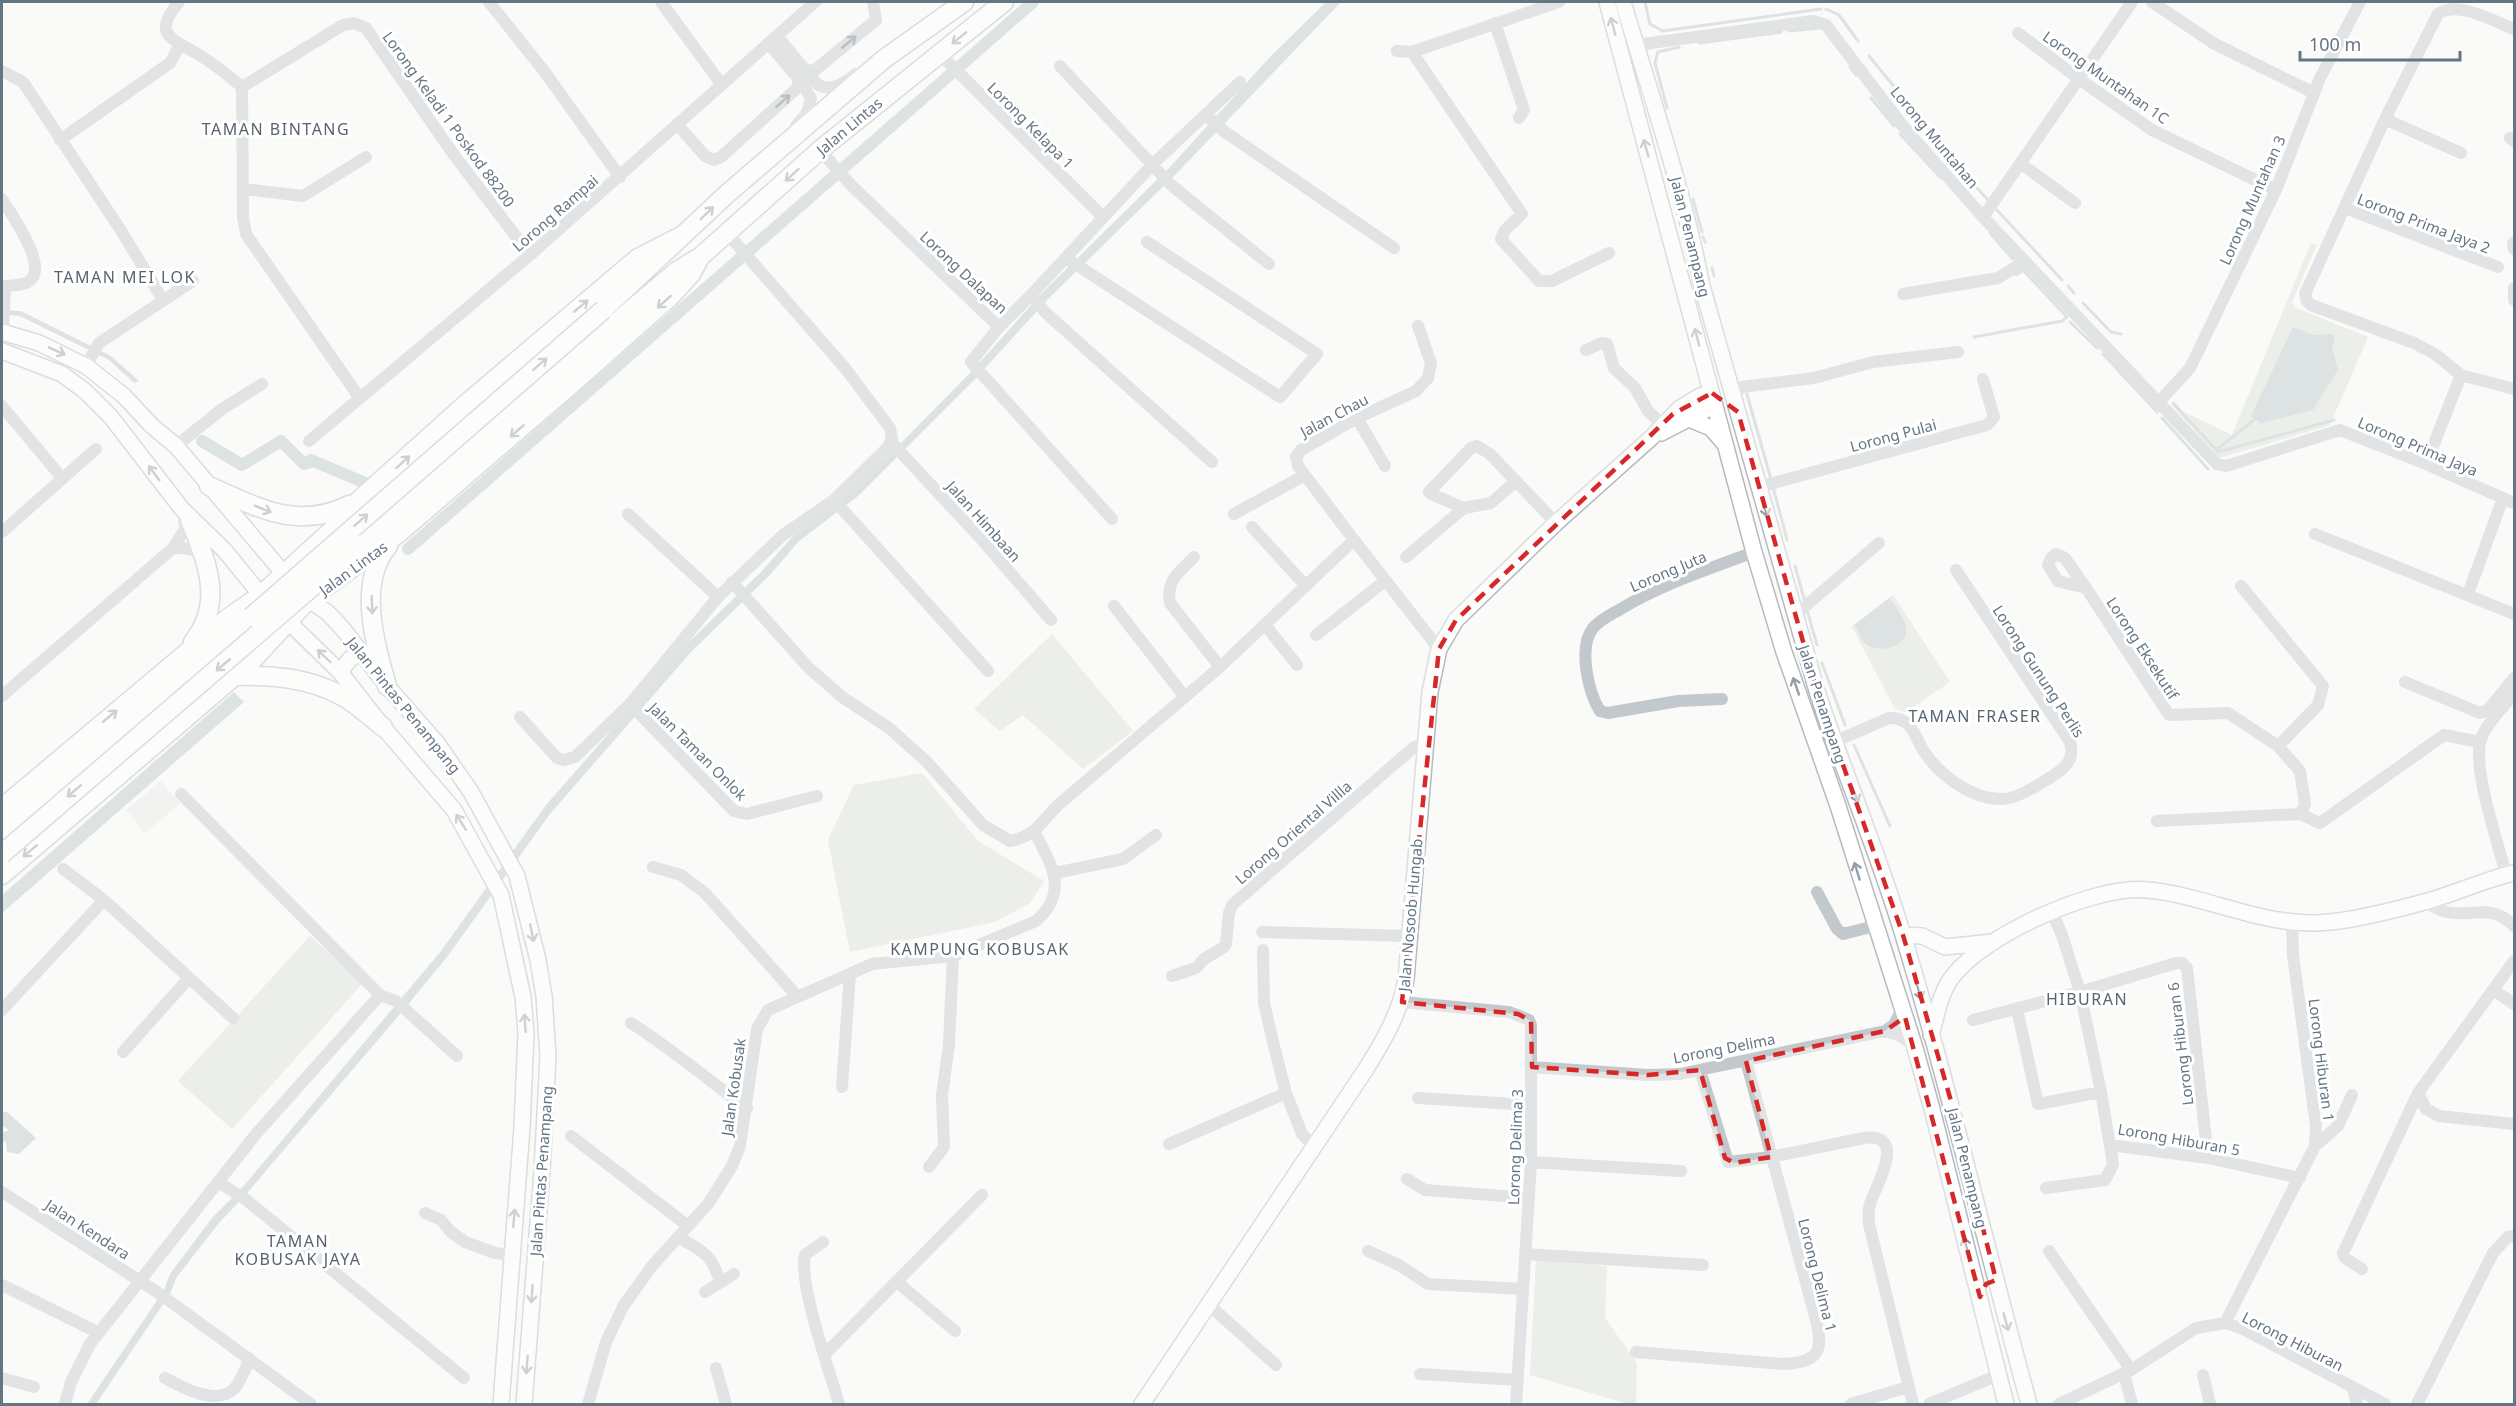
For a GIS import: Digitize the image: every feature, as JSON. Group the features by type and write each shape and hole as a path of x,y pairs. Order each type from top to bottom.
{"highway":[{"name":"Jalan Lintas","path":"906,42 950,2"},
{"name":"Jalan Lintas","path":"2,875 250,663 287,620 294,589 603,310 728,193 884,59 964,2"},
{"name":"Jalan Lintas","path":"294,589 362,544 676,272 733,239 826,155 942,58 1004,2"},
{"name":"Jalan Lintas","path":"2,854 255,638 294,589 331,531 358,501 467,403 638,258 683,235"},
{"name":"Jalan Lintas","path":"2,808 228,618 261,595 294,589 359,564 399,533 670,297 692,274 700,257"},
{"path":"209,486 265,511 280,515 330,514 358,501"},
{"path":"171,666 197,637 211,599 210,569 186,514"},
{"path":"331,531 320,554 322,571 326,574 342,574 359,564"},
{"path":"387,686 379,658 372,611 372,592 376,567 383,551 399,533"},
{"path":"2,830 251,617 294,589"},
{"path":"228,618 248,615 260,617 264,621 266,636 250,663"},
{"path":"233,676 269,675 315,684 343,696 383,727"}],"main road":[{"name":"Jalan Penampang","path":"1606,2 1720,397 1727,448 1754,552 1784,652 1838,806 1915,1047 2006,1404"},
{"name":"Jalan Penampang","path":"1623,2 1671,159 1702,286 1724,360 1720,397"},
{"name":"Jalan Pintas Penampang","path":"2,332 39,343 86,366 124,396 152,426 177,446 209,486 245,525 294,589 327,612 437,743 488,820 517,876 538,960 544,996 548,1056 542,1171 524,1404"},
{"name":"Jalan Pintas Penampang","path":"2,351 62,374 85,391 131,441 186,514 225,551 261,595 340,672 383,727 454,810 501,895 518,969 526,1033 524,1096 501,1404"},
{"name":"Jalan Penampang","path":"1720,397 1738,412 1795,615 1834,742 1871,837 1903,935 1951,1101 2029,1404"},
{"name":"Jalan Nosoob Hungab","path":"1651,438 1689,419 1720,397"},
{"name":"Jalan Nosoob Hungab","path":"1142,1404 1376,1053 1402,1002 1428,741 1430,692 1439,649 1456,620 1556,523 1651,438 1686,403 1720,397"},
{"path":"1689,419 1711,428 1727,448"},
{"path":"340,672 350,659 362,652"},
{"path":"1931,1035 1944,988 1954,974 1993,942 2052,912 2104,893 2145,889 2173,893 2263,918 2292,923 2331,922 2424,902 2510,874"},
{"path":"1884,953 1891,942 1903,935 1922,936 1945,947 1953,959 1954,974"},
{"path":"1945,947 1993,942"},
{"path":"1980,1297 1985,1286 1996,1280"}],"street":[{"path":"179,2 168,15 165,27 171,38 179,46 204,57 242,87 243,217 246,234 359,397"},
{"path":"489,2 544,71 620,177"},
{"path":"661,2 722,84"},
{"name":"Lorong Rampai","path":"309,441 620,177 814,2"},
{"path":"802,74 815,70 876,20 873,2"},
{"path":"1397,51 1412,52 1559,2"},
{"path":"1983,217 2132,2"},
{"path":"2152,2 2213,43 2314,93"},
{"name":"Lorong Muntahan 3","path":"2159,402 2190,368 2276,190 2314,93 2360,2"},
{"path":"2345,208 2433,21 2443,10 2449,7 2460,8 2514,29"},
{"name":"Lorong Muntahan","path":"1636,45 1813,21 1826,25 1902,125 1983,217 2159,402"},
{"path":"1495,23 1524,110 1519,118"},
{"name":"Lorong Keladi 1 Poskod 88200","path":"242,87 343,25 361,24 454,155 530,255"},
{"name":"Lorong Muntahan 1C","path":"2018,33 2152,130 2276,190"},
{"path":"773,40 802,74 830,89 884,59"},
{"path":"60,140 170,63 179,46"},
{"path":"1412,52 1522,214 1505,230 1501,239 1539,281 1552,281 1609,253"},
{"name":"Lorong Kelapa 1","path":"942,58 1102,217"},
{"path":"1060,66 1171,185 1269,264"},
{"path":"2,71 23,82 120,229 163,300"},
{"path":"677,124 705,156 714,160 721,157 795,90 802,74"},
{"path":"746,179 807,113 811,98 802,74"},
{"path":"1031,296 1069,259 1102,217 1153,164 1209,117 1240,82"},
{"path":"1209,117 1225,132 1394,248"},
{"path":"2385,119 2461,153"},
{"name":"Lorong Dalapan","path":"826,155 851,184 999,327 1031,296 1046,313 1212,462"},
{"path":"243,189 303,196 366,157"},
{"path":"2020,163 2075,203"},
{"path":"2,200 25,237 31,250 35,270 33,278 26,283 5,286 2,332"},
{"name":"Lorong Prima Jaya 2","path":"2498,267 2345,208 2305,294 2307,301 2414,343 2435,354 2461,375 2514,389"},
{"path":"520,717 557,758 566,760 575,758 634,708 717,597 736,587 783,536 834,500 892,443 890,428 845,368 733,239"},
{"path":"1069,259 1280,397 1317,354 1147,242"},
{"path":"1904,294 1998,278 2025,261"},
{"path":"86,366 97,345 193,281"},
{"path":"2514,288 2514,300"},
{"name":"Jalan Chau","path":"1418,326 1431,363 1428,378 1416,391 1358,418 1301,450 1296,457 1298,466 1439,649"},
{"path":"999,327 971,362 1112,519"},
{"path":"1586,350 1602,343 1606,344 1614,368 1635,388 1648,411 1663,425"},
{"path":"1720,397 1742,387 1814,378 1873,362 1958,352"},
{"path":"2426,464 2461,375"},
{"name":"Lorong Pulai","path":"1759,486 1987,425 1994,417 1983,379"},
{"path":"177,446 222,409 262,384"},
{"name":"Lorong Prima Jaya","path":"2159,402 2211,459 2221,466 2340,430 2426,464 2509,501"},
{"path":"2,406 62,478"},
{"path":"1358,418 1385,466"},
{"name":"Jalan Himbaan","path":"892,443 1034,598 1051,620"},
{"path":"1464,508 1430,492 1471,448 1482,447 1556,523"},
{"path":"2,532 96,450"},
{"path":"1234,514 1305,475"},
{"path":"1406,557 1464,508 1491,502 1515,482"},
{"path":"834,500 988,671"},
{"path":"2468,594 2509,501"},
{"path":"2,696 173,548 186,527 186,514"},
{"path":"628,514 717,597"},
{"path":"1252,527 1305,585"},
{"path":"2315,534 2514,614"},
{"path":"736,587 808,667 842,698 889,728 927,762 983,825 1010,841 1026,838 1057,806 1266,626 1305,585 1354,540"},
{"path":"1795,615 1879,543"},
{"path":"173,548 189,548 198,552 210,569"},
{"name":"Lorong Juta","path":"1722,699 1678,701 1608,713 1600,711 1591,694 1588,678 1586,663 1588,636 1604,619 1642,596 1754,552"},
{"path":"1194,557 1171,581 1168,592 1170,603 1220,667"},
{"name":"Lorong Gunung Perlis","path":"1834,742 1889,718 1897,718 1907,722 1924,752 1956,783 1967,790 2005,799 2052,777 2072,758 2070,742 1956,570"},
{"path":"1316,635 1385,581"},
{"path":"2241,585 2323,686 2318,705 2278,746 2300,771 2305,804 2300,814"},
{"name":"Lorong Eksekutif","path":"2086,588 2169,715 2228,713 2278,746"},
{"path":"1114,606 1185,697"},
{"path":"1266,626 1297,665"},
{"path":"2405,682 2480,713 2489,708 2514,678"},
{"path":"2510,874 2482,783 2480,742 2514,694"},
{"name":"Jalan Taman Onlok","path":"634,708 727,804 740,814 817,796"},
{"path":"2157,821 2300,814 2320,823 2444,735 2480,742"},
{"name":"Lorong Oriental Villla","path":"1172,976 1196,968 1204,959 1224,947 1229,913 1233,904 1413,747 1428,741"},
{"path":"181,794 380,995 401,1005 458,1056"},
{"path":"1034,831 1055,873 1123,860 1155,835"},
{"path":"653,867 681,875 704,892 797,996"},
{"path":"63,869 104,900 233,1018"},
{"name":"Jalan Kobusak","path":"588,1404 606,1342 624,1305 652,1266 708,1204 732,1166 740,1146 757,1029 768,1010 872,964 953,956 1036,921 1047,912 1055,890 1055,873"},
{"path":"1817,892 1837,929 1843,934 1875,926"},
{"path":"2,1010 104,900"},
{"path":"2424,902 2447,912 2484,911 2506,918 2514,926"},
{"name":"Lorong Hiburan 5","path":"2052,912 2062,935 2080,993 2110,1145 2208,1158 2300,1178"},
{"name":"Lorong Hiburan 1","path":"2224,1323 2315,1146 2316,1126 2293,955 2292,923"},
{"path":"1262,932 1410,936"},
{"path":"1263,950 1264,1003 1286,1093 1302,1134 1314,1146"},
{"path":"929,1167 944,1147 942,1095 949,1045 953,956"},
{"path":"2362,1269 2345,1258 2343,1253 2418,1093 2514,960"},
{"name":"Lorong Hiburan 6","path":"2080,993 2175,963 2182,963 2187,968 2208,1158"},
{"path":"842,1087 850,974"},
{"path":"123,1052 189,978"},
{"path":"2494,990 2514,1005"},
{"path":"1973,1020 2080,993"},
{"path":"65,1404 71,1382 90,1344 256,1134 380,995"},
{"name":"Lorong Delima 3","path":"1402,1002 1518,1014 1529,1020 1532,1025 1531,1162 1516,1404"},
{"path":"1885,1031 1894,1025 1902,1009"},
{"path":"2016,1009 2038,1104 2101,1092"},
{"path":"631,1023 679,1054 713,1084 747,1107"},
{"path":"1885,1031 1901,1036 1915,1047"},
{"name":"Lorong Delima","path":"1532,1067 1648,1075 1700,1070 1885,1031"},
{"name":"Lorong Delima 1","path":"1636,1353 1784,1364 1799,1363 1813,1358 1817,1353 1820,1337 1746,1061"},
{"path":"1700,1070 1728,1162 1771,1157 1864,1138 1876,1137 1882,1140 1887,1147 1884,1170 1869,1209 1869,1224 1913,1404"},
{"path":"1169,1144 1286,1093"},
{"path":"2418,1093 2426,1109 2439,1116 2514,1124"},
{"path":"2315,1146 2338,1126 2352,1095"},
{"path":"1418,1098 1531,1105"},
{"path":"571,1136 688,1226"},
{"path":"2046,1188 2104,1180 2113,1164 2110,1145"},
{"path":"1531,1162 1681,1171"},
{"path":"1407,1179 1425,1190 1529,1198"},
{"path":"218,1182 234,1190 464,1378"},
{"name":"Jalan Kendara","path":"2,1192 163,1295 311,1404"},
{"path":"825,1354 982,1195"},
{"path":"425,1213 441,1220 451,1232 465,1242 484,1250 511,1256"},
{"path":"2417,1404 2493,1254 2508,1237 2514,1236"},
{"path":"678,1238 708,1254 720,1281"},
{"path":"823,1242 805,1255 806,1286 839,1404"},
{"path":"1368,1251 1399,1265 1428,1284 1523,1289"},
{"path":"2049,1251 2127,1371 2132,1404"},
{"path":"1525,1254 1703,1264"},
{"path":"705,1292 734,1274"},
{"path":"897,1281 955,1331"},
{"path":"2,1285 99,1333"},
{"path":"1209,1305 1276,1365"},
{"name":"Lorong Hiburan","path":"2059,1404 2127,1371 2196,1328 2224,1323 2241,1328 2385,1404"},
{"path":"165,1378 200,1396 217,1399 233,1391 250,1359"},
{"path":"716,1368 726,1404"},
{"path":"1420,1374 1518,1380"},
{"path":"1929,1404 1957,1399 1998,1375"},
{"path":"2203,1375 2210,1404"},
{"path":"2,1378 34,1387"},
{"path":"1851,1404 1908,1387"},
{"path":"2353,1389 2356,1404"}],"highlighted area":[{"path":"1712,393 1738,412 1817,691 1903,935 1951,1101 1996,1280 1986,1284 1980,1297 1905,1017 1885,1031 1746,1061 1771,1157 1734,1163 1725,1158 1700,1070 1648,1075 1532,1067 1531,1021 1518,1014 1402,1002 1439,649 1456,620 1673,414"}],"shaded area":[{"path":"1326,2 1341,2 1176,174 1048,299 976,378 858,496 798,542 769,576 691,652 550,814 447,957 401,1013 219,1223 176,1278 170,1294 96,1404 87,1404 164,1290 170,1274 212,1218 242,1188 441,951 546,805 688,643 762,571 793,536 853,489 895,449 972,371 1041,294 1170,167 1270,57"},
{"path":"2311,243 2317,245 2292,302 2294,307 2368,337 2330,425 2220,458 2171,405 2175,401 2182,411 2232,435","holes":["2293,327 2314,335 2327,334 2335,341 2332,346 2337,370 2313,410"]},
{"path":"2,310 21,311 111,356 139,381 134,383 109,360 20,316 2,314"},
{"path":"2293,327 2314,335 2333,334 2335,341 2332,346 2338,370 2313,410 2261,423 2251,416"},
{"path":"1893,595 1950,682 1906,712 1895,709 1852,627 1854,625 1863,641 1901,615 1889,598"},
{"path":"1889,598 1903,619 1906,634 1899,643 1893,646 1873,648 1863,641 1854,625"},
{"path":"1052,634 1133,731 1083,769 1023,715 1000,731 974,709"},
{"path":"234,692 244,702 2,913 2,895"},
{"path":"922,773 978,841 1044,881 1030,903 995,922 850,952 828,840 854,785"},
{"path":"161,781 180,804 145,833 126,810"},
{"path":"310,936 363,983 232,1129 178,1081"},
{"path":"2,1112 7,1112 36,1138 19,1154 7,1152 6,1142 2,1141 2,1133 9,1130 2,1125"},
{"path":"1536,1260 1607,1266 1605,1318 1637,1363 1636,1404 1628,1404 1530,1375"}],"waterway":[{"path":"408,549 1033,2"},
{"path":"1645,2 1650,24 1663,31 1821,9"},
{"path":"1826,9 1839,15 1858,41"},
{"path":"1789,31 1818,28"},
{"path":"1699,43 1781,32"},
{"path":"1667,108 1655,63 1658,52 1679,47"},
{"path":"1869,56 1946,150"},
{"path":"1850,67 1856,75"},
{"path":"1871,98 1894,126"},
{"path":"1900,134 1941,178"},
{"path":"1952,161 1990,202"},
{"path":"1693,199 1702,232"},
{"path":"1997,210 2062,280"},
{"path":"1990,233 2013,259"},
{"path":"1703,237 1705,242"},
{"path":"1712,268 1714,276"},
{"path":"1974,337 2062,321 2067,317 2023,270 2016,275"},
{"path":"2068,286 2074,293"},
{"path":"2083,303 2111,332 2121,334"},
{"path":"2070,322 2097,348"},
{"path":"2103,354 2157,412"},
{"path":"1746,391 1771,479"},
{"path":"2173,403 2218,452 2334,420"},
{"path":"2162,418 2208,469"},
{"path":"2216,450 2255,419"},
{"path":"202,441 242,465 281,441 304,464 311,460 363,482"},
{"path":"1773,487 1781,517"},
{"path":"1783,524 1787,540"},
{"path":"1795,566 1805,602"},
{"path":"1807,610 1817,645"},
{"path":"1822,663 1845,725"},
{"path":"1854,745 1890,826"}],"district":[{"name":"TAMAN BINTANG","path":"276,129"},
{"name":"TAMAN MEI LOK","path":"125,277"},
{"name":"TAMAN FRASER","path":"1975,716"},
{"name":"KAMPUNG KOBUSAK","path":"980,949"},
{"name":"HIBURAN","path":"2087,999"},
{"name":"TAMAN KOBUSAK JAYA","path":"298,1250"}]}
